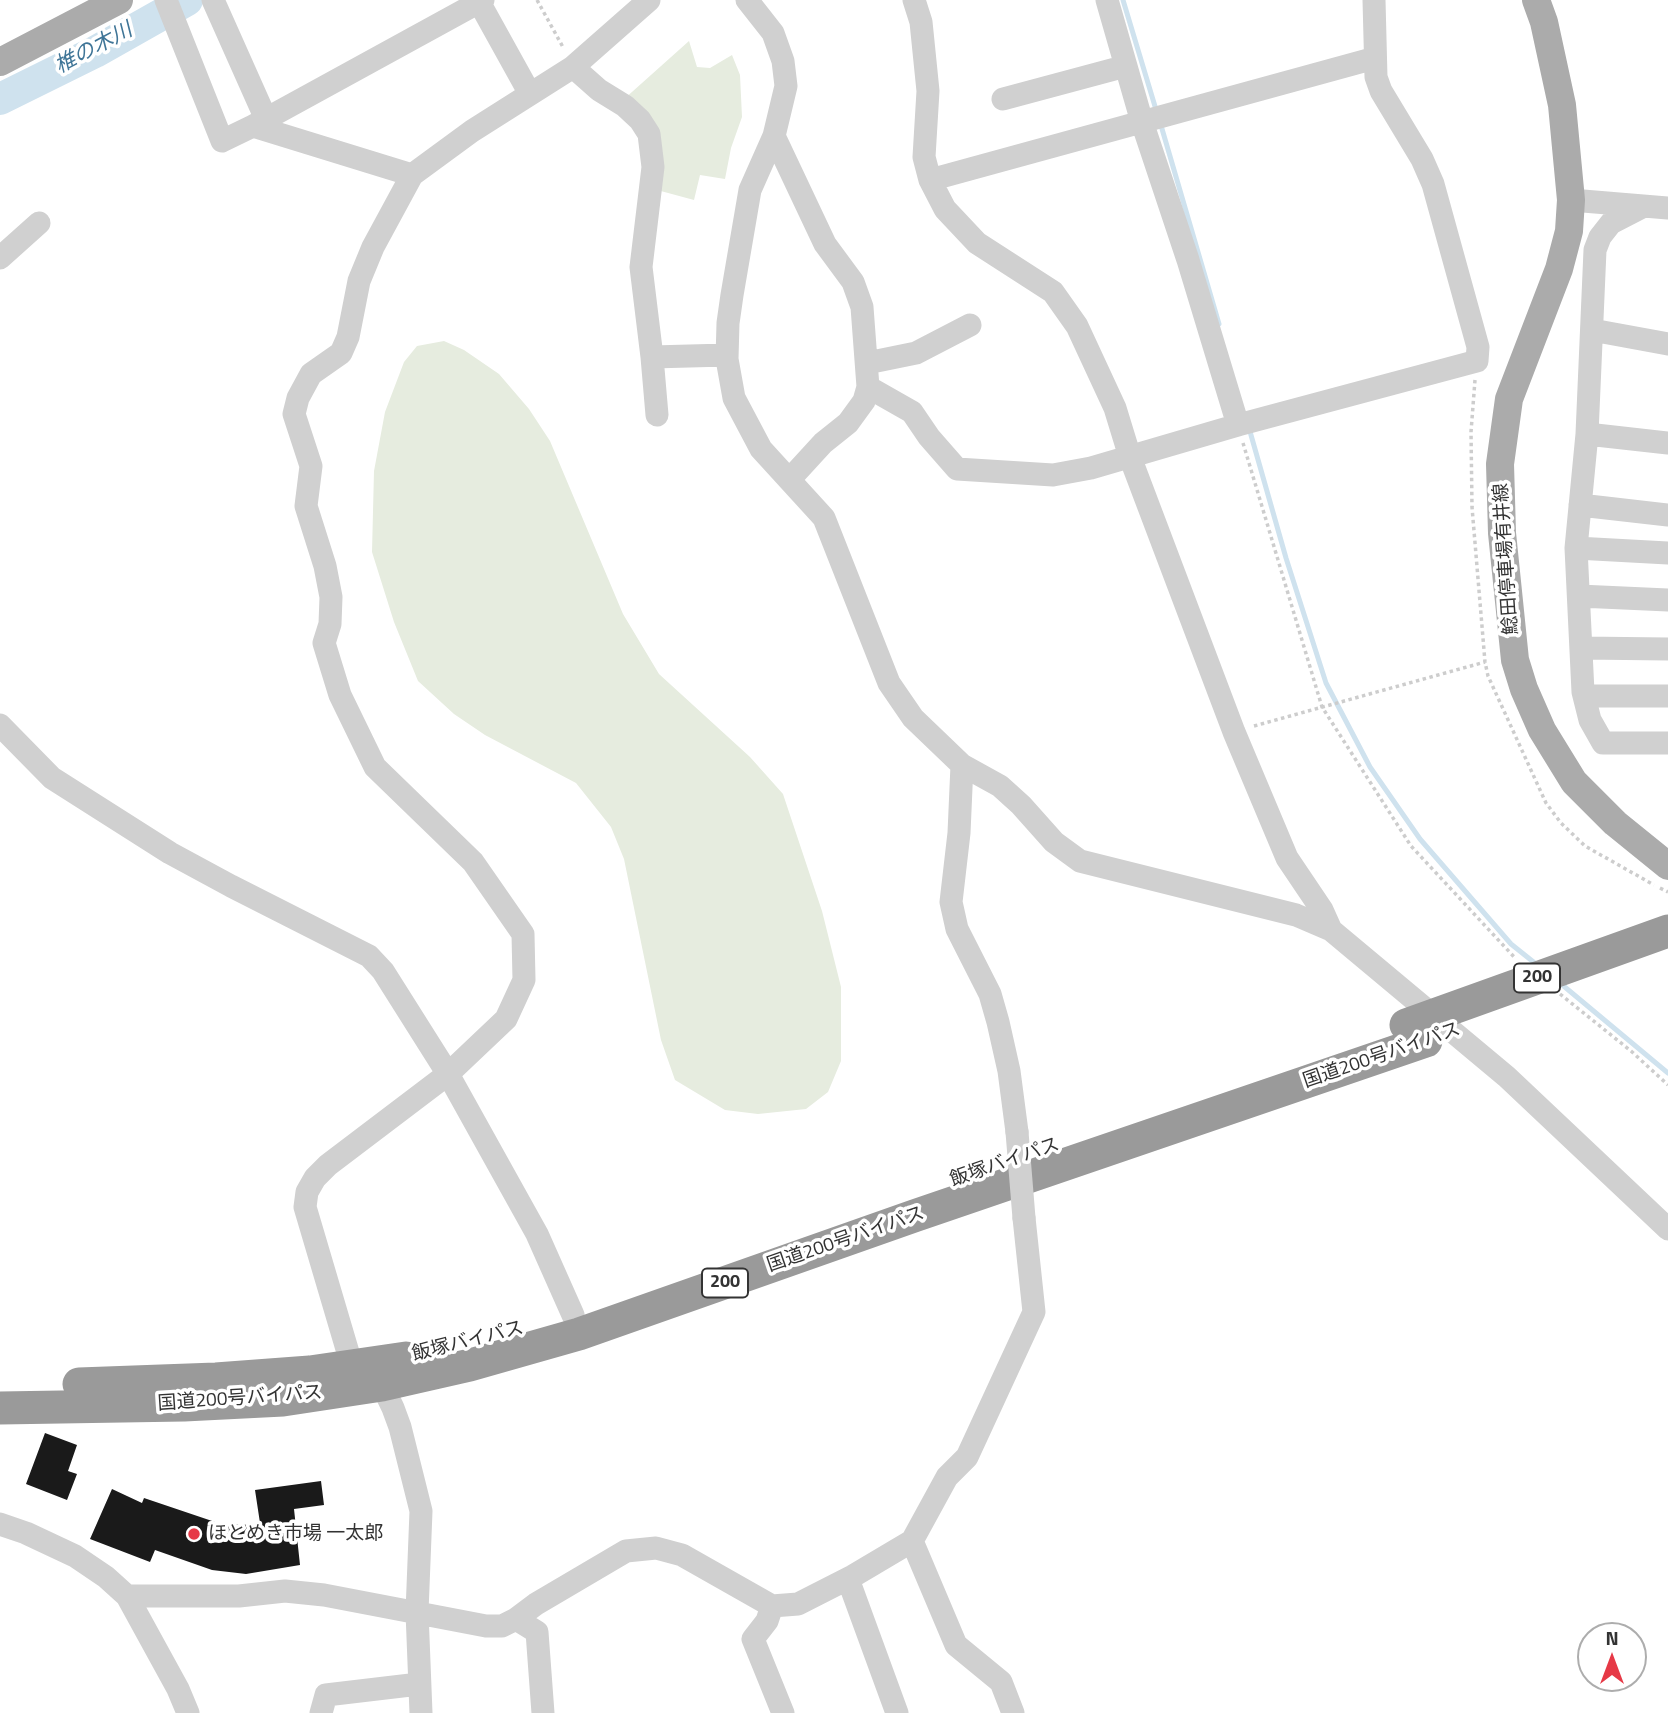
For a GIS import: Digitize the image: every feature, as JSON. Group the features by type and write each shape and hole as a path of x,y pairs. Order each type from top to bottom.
{"highway":[{"name":"飯塚バイパス","path":"0,1385 216,1379 310,1372 411,1358 573,1315 1000,1164 1416,1033 1668,931"},
{"name":"国道200号バイパス","path":"0,1408 184,1405 283,1400 382,1385 470,1365 579,1334 939,1208 1416,1033 1668,954"}],"main road":[{"path":"0,62 119,0"},
{"name":"鯰田停車場有井線","path":"1536,0 1544,22 1562,105 1571,200 1569,231 1559,269 1509,399 1500,464 1502,533 1515,660 1542,730 1574,782 1615,823 1668,866"}],"street":[{"path":"166,0 222,141 260,123 481,1 530,93"},
{"path":"213,0 260,123"},
{"path":"421,1713 417,1612 421,1511 400,1427 382,1385 352,1366 305,1207 307,1192 328,1165 448,1074 506,1019 523,980 523,934 473,862 375,767 340,695 324,643 330,624 331,597 325,565 306,506 311,466 295,414 298,398 311,374 341,353 348,337 359,281 373,247 412,175 471,131 573,66 649,0"},
{"path":"747,0 773,33 783,61 786,86 774,136 750,190 727,323 727,355 734,398 761,449 824,517 890,683 913,718 962,765 1000,786 1054,842 1080,861 1296,915 1331,930 1507,1077 1668,1229"},
{"path":"914,0 921,22 928,90 924,157 930,180 945,209 977,243 1053,292 1077,326 1115,408 1130,457 1234,732 1287,858 1322,910 1331,930"},
{"path":"1107,0 1142,122 1188,260 1238,425"},
{"path":"868,387 912,412 929,437 957,469 1053,475 1091,468 1238,425 1477,361 1478,347 1433,184 1422,159 1381,91 1376,77 1374,0"},
{"path":"930,180 1375,58"},
{"path":"573,66 599,90 625,106 640,120 649,134 653,167 641,267 657,415"},
{"path":"1003,99 1126,66"},
{"path":"260,123 412,175"},
{"path":"774,136 825,244 853,282 862,307 867,363 868,387 864,401 848,423 823,443 790,479"},
{"path":"1571,200 1668,208"},
{"path":"1644,206 1611,223 1600,237 1595,250 1587,434 1576,548 1584,696 1590,720 1603,743 1668,743"},
{"path":"0,258 39,223"},
{"path":"867,363 916,354 970,325"},
{"path":"1592,330 1668,344"},
{"path":"652,357 727,355"},
{"path":"1587,434 1668,443"},
{"path":"1580,505 1668,515"},
{"path":"1576,548 1668,553"},
{"path":"1579,596 1668,600"},
{"path":"1581,648 1668,649"},
{"path":"1584,696 1668,696"},
{"path":"0,726 52,778 170,853 231,887 369,956 394,985 448,1074 537,1234 573,1315"},
{"path":"127,1596 239,1596 285,1591 324,1595 486,1626 502,1626 626,1551 656,1548 682,1555 772,1606 798,1604 848,1579 912,1541 947,1477 967,1457 1034,1312 1009,1071 990,994 957,929 951,902 959,833 962,765"},
{"path":"0,1524 75,1556 106,1577 127,1596 178,1689 188,1713"},
{"path":"912,1541 956,1645 1001,1682 1013,1713"},
{"path":"848,1579 897,1713"},
{"path":"772,1606 767,1620 753,1640 783,1713"},
{"path":"516,1619 537,1632 543,1713"},
{"path":"321,1713 326,1695 419,1684"}],"path":[{"path":"537,0 573,66"},
{"path":"1238,425 1322,707 1411,846 1509,954 1520,962"},
{"path":"1234,732 1485,662"},
{"path":"1550,986 1631,1051 1668,1085"}],"shaded area":[{"path":"689,41 697,67 710,68 732,55 740,75 742,117 731,148 725,179 700,175 694,200 657,190 658,160 623,100"},
{"path":"444,341 464,350 499,374 529,409 550,441 623,614 659,674 750,757 783,794 822,911 841,987 841,1061 828,1092 806,1109 758,1114 725,1110 675,1080 661,1040 624,859 611,827 576,783 485,735 454,714 418,681 394,622 372,552 374,471 385,412 404,362 417,346"}],"building":[{"path":"45,1433 77,1445 68,1471 77,1474 67,1500 26,1484"},
{"name":"ほとめき市場 一太郎","path":"321,1481 324,1505 294,1509 300,1565 246,1574 212,1570 155,1550 150,1562 90,1539 112,1489 142,1503 144,1498 221,1524 243,1525 260,1523 255,1490"}],"waterway":[{"name":"椎の木川","path":"0,99 95,52 187,0"},
{"path":"1123,0 1157,113"},
{"path":"1160,122 1219,324"},
{"path":"1249,428 1286,558 1326,683 1370,767 1420,839 1511,944 1536,964"},
{"path":"1560,983 1668,1073"}],"place":[{"name":"ほとめき市場 一太郎","path":"194,1534"}]}
